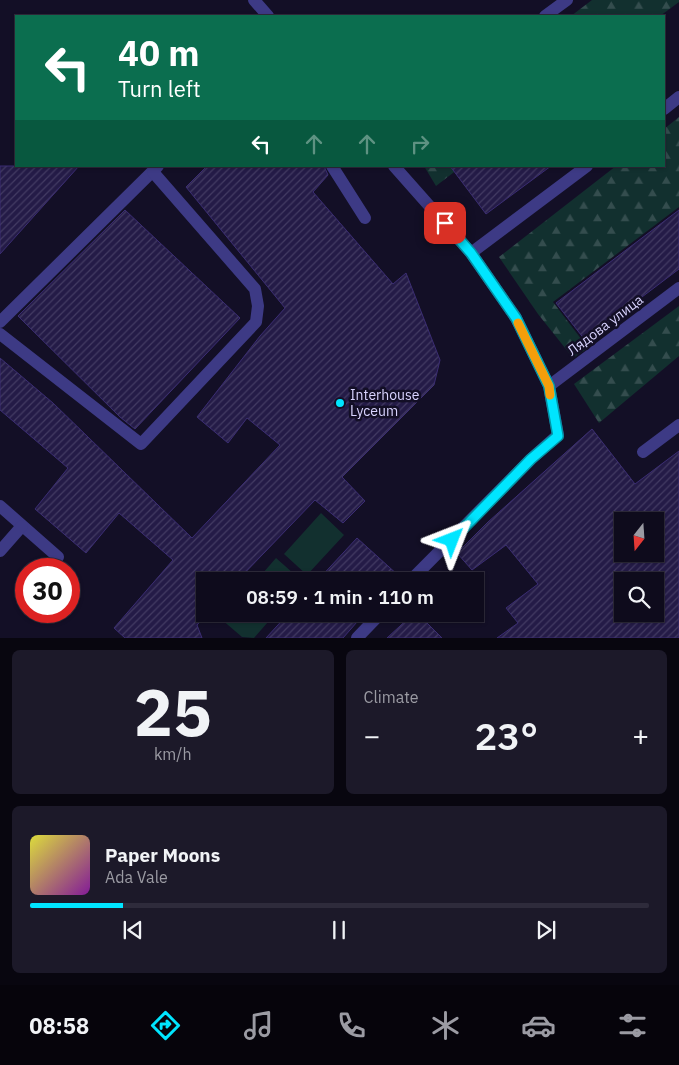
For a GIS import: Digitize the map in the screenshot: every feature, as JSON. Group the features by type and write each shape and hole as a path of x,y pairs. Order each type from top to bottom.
{"street":[{"path":"254,0 267,15"},
{"path":"546,15 567,0"},
{"path":"665,108 679,97"},
{"path":"333,167 365,218"},
{"path":"395,167 471,253 516,318 549,386 558,436 531,459 419,572"},
{"path":"471,253 586,167"},
{"path":"0,322 156,169 255,289 258,306 256,322 141,444 0,334"},
{"name":"Лядова улица","path":"549,386 679,288"},
{"path":"642,452 679,425"},
{"path":"0,506 58,557"},
{"path":"0,551 22,526"},
{"path":"358,638 373,622"}],"green space":[{"path":"592,0 679,0 679,2 661,15 572,15"},
{"path":"679,117 679,207 553,302 588,348 573,358 538,314 499,257 615,167 665,167 665,128"},
{"path":"425,167 461,167 436,186"},
{"path":"679,306 679,356 599,423 574,384"},
{"path":"321,513 344,535 310,572 304,572 284,554"},
{"path":"276,558 292,572 264,572"},
{"path":"224,622 268,622 254,638 242,637"}],"building":[{"path":"0,166 78,167 0,254"},
{"path":"206,167 324,167 328,175 313,192 393,284 406,273 440,360 434,385 342,477 365,501 343,523 315,500 246,572 196,572 196,622 200,622 197,625 202,638 125,638 114,628 173,560 119,513 86,553 35,509 68,468 0,410 0,358 53,403 192,538 280,445 247,418 228,443 197,417 260,336 285,308 186,187"},
{"path":"451,167 550,167 486,214"},
{"path":"125,210 240,318 135,429 120,417 18,316"},
{"path":"679,210 679,269 585,340 556,303"},
{"path":"592,429 635,484 679,451 679,638 497,638 518,623 506,608 538,584 506,545 472,570 457,553 488,522"},
{"path":"357,538 395,572 325,572"},
{"path":"281,622 357,622 343,638 266,638"},
{"path":"404,622 426,622 442,638 387,638"}],"slow traffic":[{"path":"518,323 549,386 550,395"}],"place":[{"name":"Interhouse Lyceum","path":"340,403"}],"route":[{"path":"445,223 471,253 516,318 549,386 558,436 531,459 452,540"}]}
